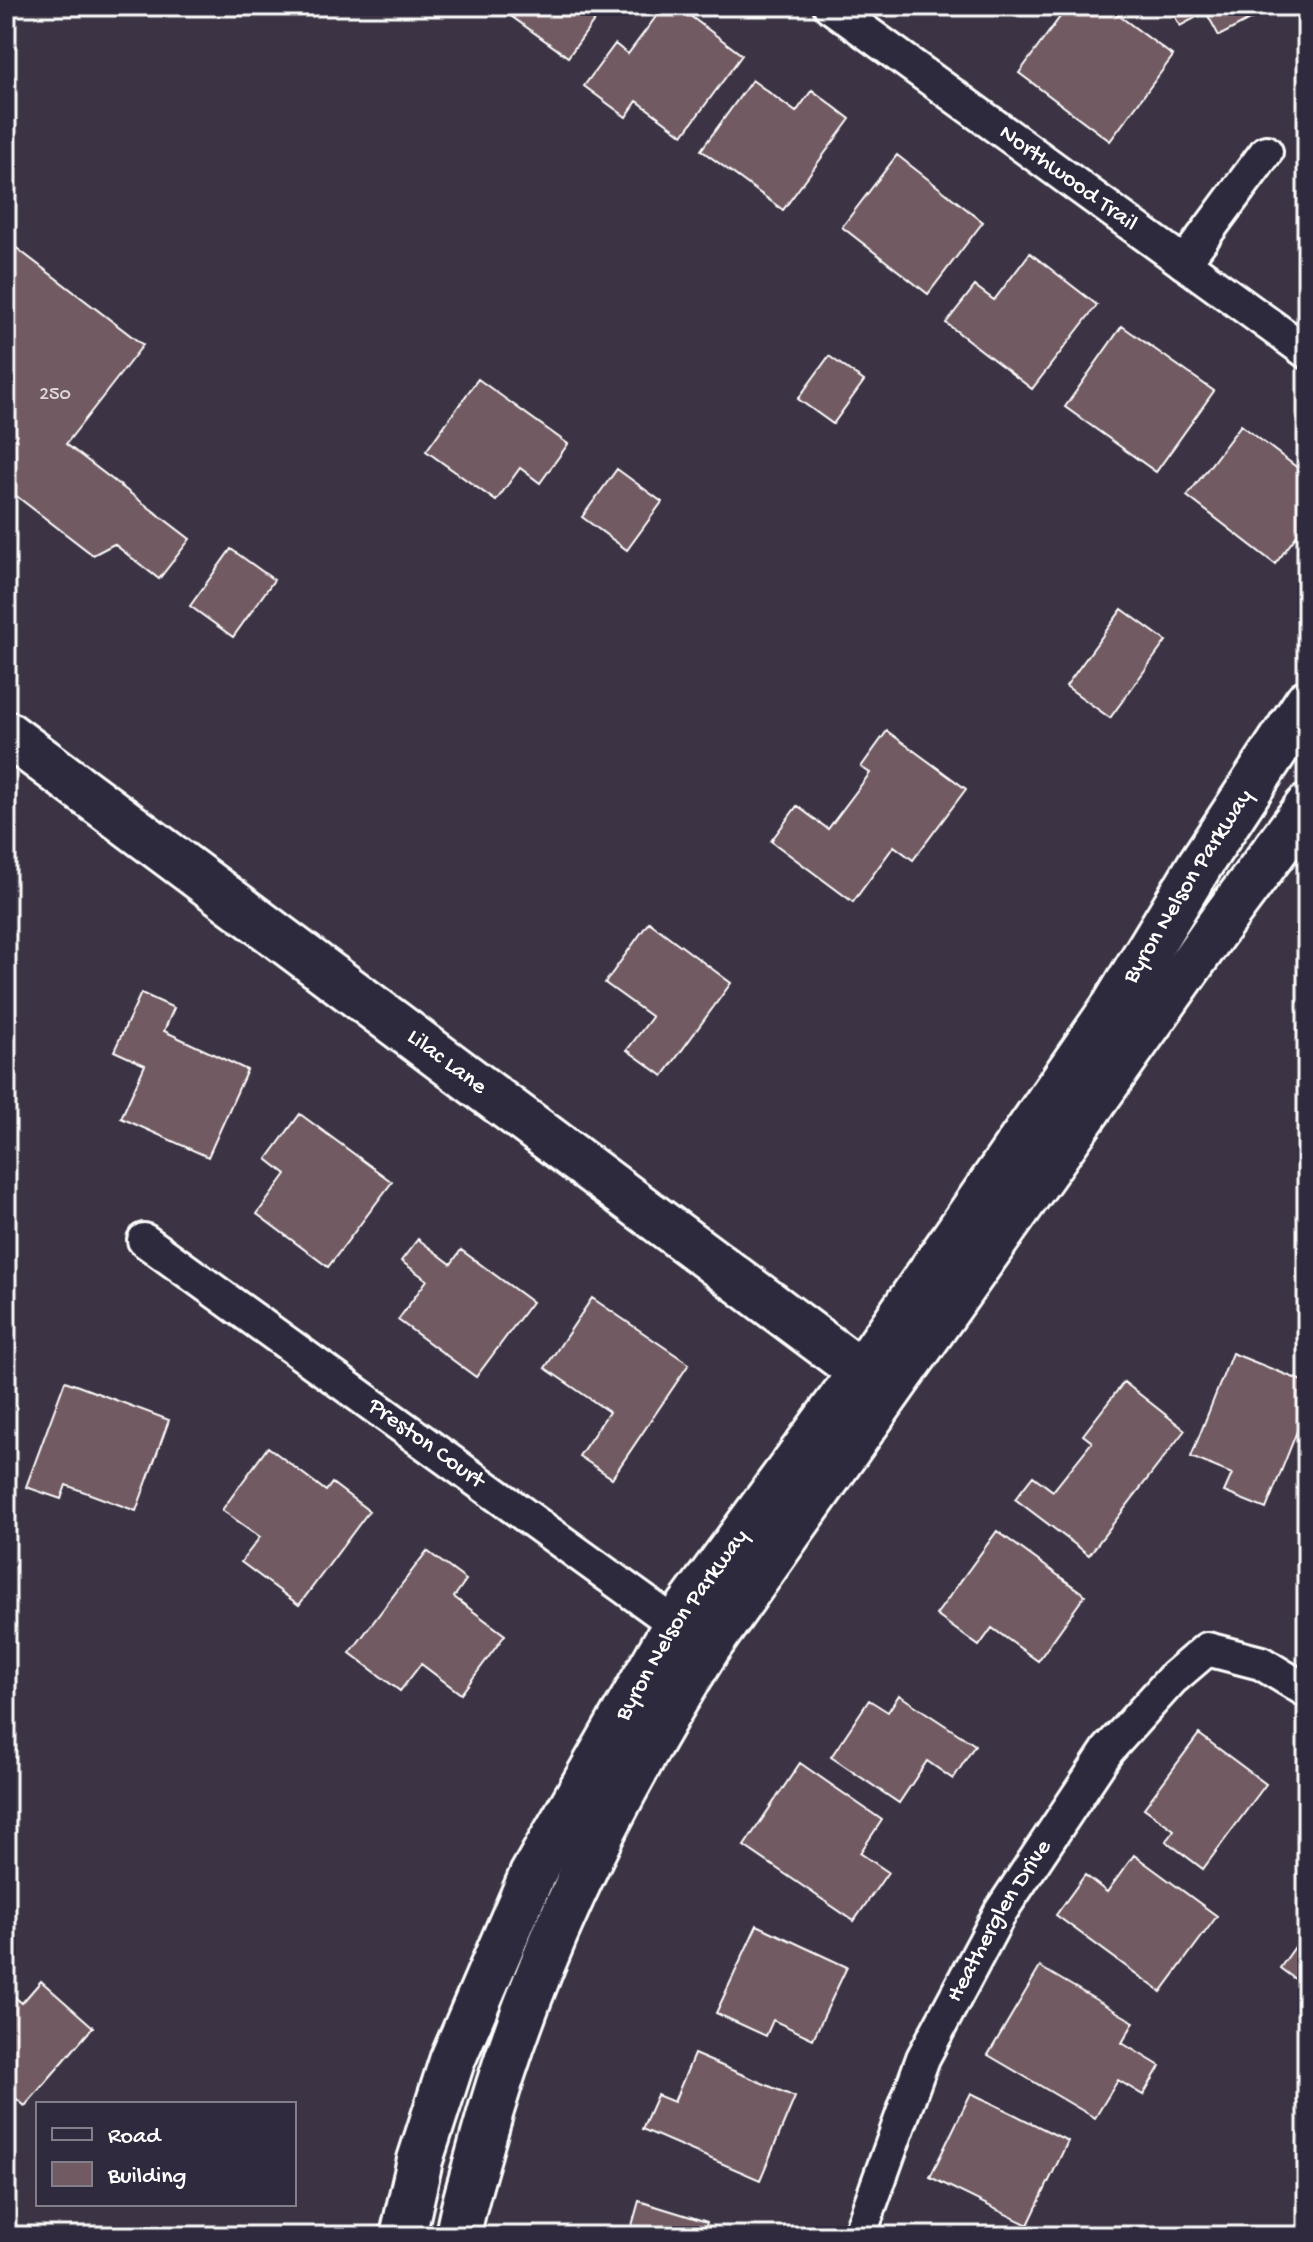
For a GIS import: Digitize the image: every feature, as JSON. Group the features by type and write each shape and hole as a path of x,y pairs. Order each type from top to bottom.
{"street":[{"name":"Northwood Trail","path":"830,6 1307,352"},
{"path":"1184,263 1266,152"},
{"name":"Byron Nelson Parkway","path":"1084,1083 1307,702"},
{"name":"Lilac Lane","path":"6,733 876,1380"},
{"name":"Byron Nelson Parkway","path":"403,2236 420,2160 452,2061 532,1875 692,1636 1084,1083 1307,807"},
{"name":"Preston Court","path":"144,1240 692,1636"},
{"name":"Byron Nelson Parkway","path":"458,2236 505,2059 569,1907 650,1738 692,1636"},
{"name":"Heatherglen Drive","path":"859,2236 923,2058 1001,1911 1108,1750 1172,1679 1207,1649 1261,1663 1307,1691"}],"building":[{"path":"497,6 605,6 568,57"},
{"path":"664,6 677,6 742,55 683,135 637,101 626,117 584,86 615,44 628,54"},
{"path":"1068,6 1106,6 1173,56 1110,141 1019,73"},
{"path":"1169,6 1252,6 1257,16 1219,36 1206,12 1180,26"},
{"path":"752,80 796,112 812,90 850,119 783,210 701,150"},
{"path":"897,155 983,222 928,294 842,227"},
{"path":"10,243 143,345 66,444 190,539 159,579 114,544 93,555 6,488 6,248"},
{"path":"1030,253 1097,305 1032,389 946,323 975,286 994,300"},
{"path":"1122,326 1214,391 1156,472 1065,407"},
{"path":"829,356 864,381 833,424 798,399"},
{"path":"478,379 568,444 540,483 520,468 496,501 426,451"},
{"path":"1241,425 1307,475 1307,522 1275,564 1187,496"},
{"path":"617,469 662,502 627,550 582,517"},
{"path":"231,549 274,580 233,637 190,606"},
{"path":"1122,609 1166,641 1110,718 1066,686"},
{"path":"887,731 966,789 913,860 894,846 853,902 771,841 797,806 828,829 870,773 861,767"},
{"path":"649,922 731,983 663,1076 627,1050 652,1017 605,983"},
{"path":"141,993 174,1008 164,1031 247,1070 208,1157 121,1118 145,1065 114,1051"},
{"path":"300,1114 392,1182 328,1267 257,1214 286,1174 267,1159"},
{"path":"418,1239 451,1264 461,1250 532,1302 476,1377 398,1320 427,1280 401,1261"},
{"path":"592,1298 689,1364 612,1478 579,1456 609,1412 545,1368"},
{"path":"1232,1353 1307,1383 1307,1406 1266,1509 1224,1492 1232,1474 1191,1457"},
{"path":"65,1381 169,1420 136,1511 66,1485 61,1499 26,1487"},
{"path":"1124,1382 1185,1430 1089,1555 1015,1499 1033,1476 1053,1491 1092,1442 1083,1435"},
{"path":"268,1447 326,1491 332,1483 369,1511 299,1605 241,1562 260,1537 222,1510"},
{"path":"997,1531 1085,1595 1038,1661 992,1628 979,1646 936,1615"},
{"path":"427,1551 466,1580 454,1597 505,1635 461,1694 421,1664 400,1691 350,1653"},
{"path":"899,1695 975,1745 953,1779 927,1761 899,1803 831,1757 869,1700 888,1712"},
{"path":"1199,1734 1266,1784 1203,1869 1166,1841 1174,1830 1144,1808"},
{"path":"800,1763 882,1820 860,1853 888,1872 854,1921 744,1846"},
{"path":"1134,1855 1217,1916 1161,1992 1056,1915 1085,1875 1107,1892"},
{"path":"757,1925 847,1967 813,2039 773,2020 766,2036 716,2013"},
{"path":"1307,1930 1307,1988 1280,1968"},
{"path":"1040,1967 1134,2022 1122,2043 1160,2066 1143,2095 1118,2080 1095,2118 988,2055"},
{"path":"41,1981 93,2027 25,2106 6,2090 6,1990 22,2003"},
{"path":"694,2054 795,2097 760,2180 642,2129 657,2095 674,2102"},
{"path":"971,2093 1068,2141 1028,2225 930,2177"},
{"path":"639,2201 707,2222 703,2236 629,2236"}]}
